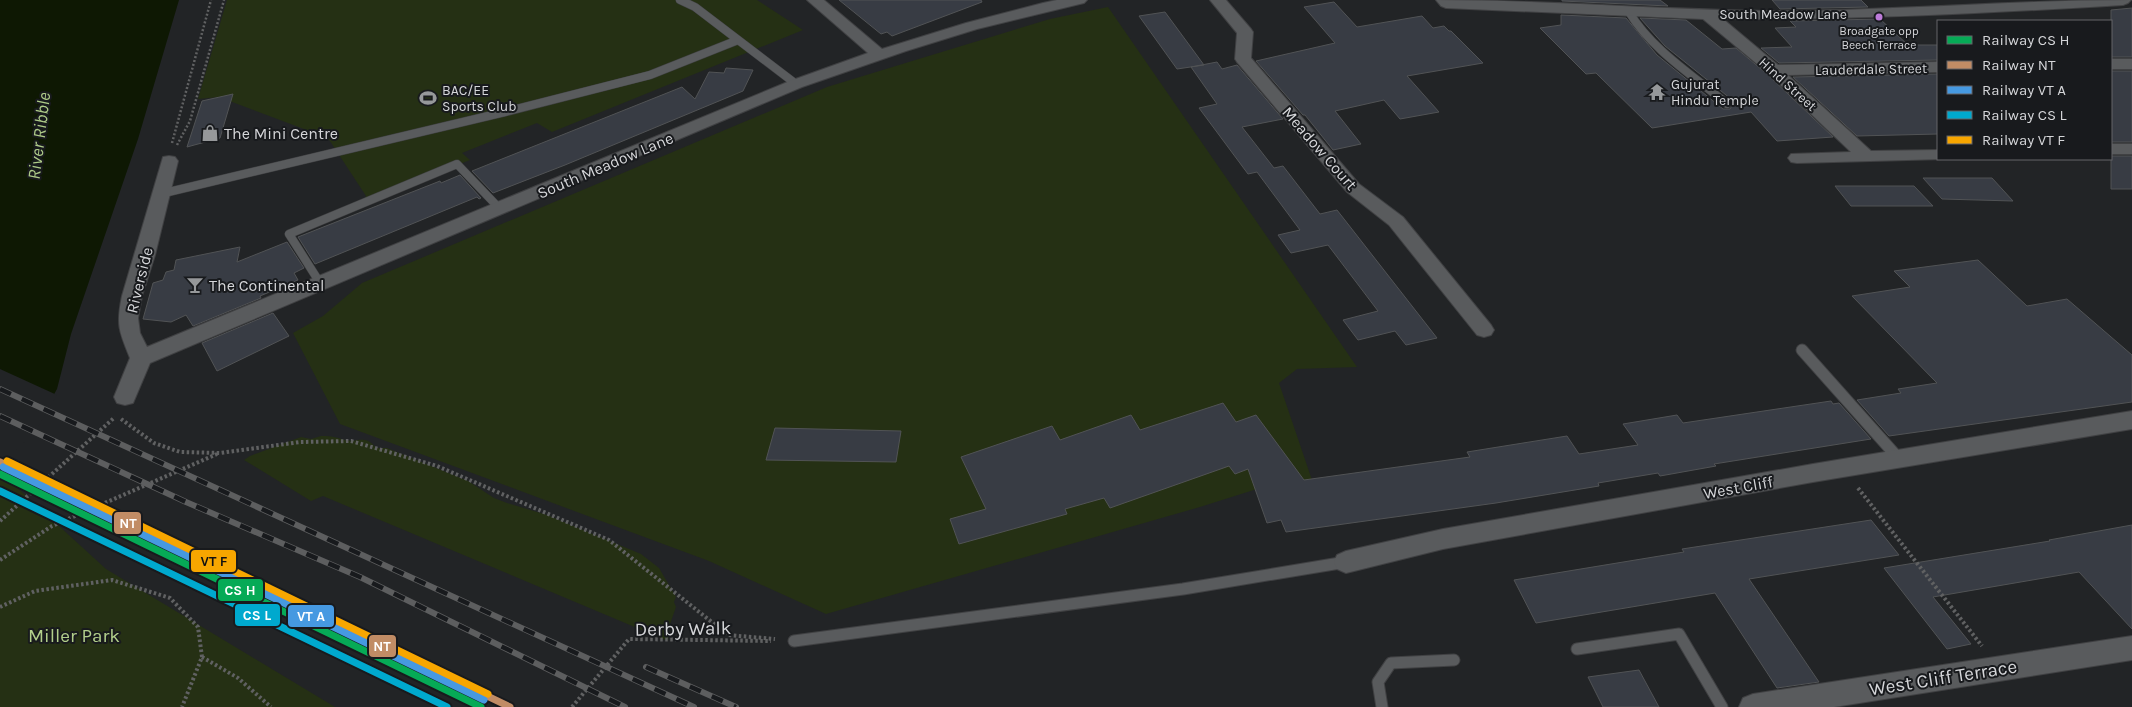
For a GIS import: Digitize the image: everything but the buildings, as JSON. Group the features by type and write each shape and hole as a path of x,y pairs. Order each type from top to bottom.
{"street":[{"path":"815,0 879,54"},
{"name":"South Meadow Lane","path":"141,358 796,84 1020,5 1079,0"},
{"name":"Meadow Court","path":"1218,0 1245,32 1243,59 1353,188 1396,221 1484,330"},
{"name":"South Meadow Lane","path":"1444,0 1446,3 1456,4 1707,14 1880,13 2123,0"},
{"path":"1867,0 1880,13"},
{"name":"Hind Street","path":"1707,14 1774,70 1867,157"},
{"path":"2112,64 2132,64"},
{"name":"Lauderdale Street","path":"1774,70 1937,67"},
{"path":"2112,150 2132,149"},
{"path":"1797,158 1937,155"},
{"name":"Riverside","path":"141,358 130,333 128,318 132,296 169,161"},
{"path":"125,397 141,358"},
{"name":"West Cliff","path":"1346,562 1443,539 2132,420"},
{"name":"West Cliff Terrace","path":"1753,707 2132,648"}],"lane":[{"path":"680,0 695,8 796,84"},
{"path":"1629,12 1632,20 1660,47 1727,104"},
{"path":"160,194 505,112 650,75 738,40"},
{"path":"320,283 289,234 362,202 457,164 500,209"},
{"path":"1802,350 1900,460"},
{"path":"794,641 1182,589 1346,562"},
{"path":"1577,649 1679,634 1722,707"},
{"path":"1382,707 1378,682 1391,663 1454,660"}],"path":[{"path":"169,161 177,121 211,0"},
{"path":"169,161 190,121 224,0"},
{"path":"0,520 117,416 154,443 180,452 220,453 300,442 351,441 438,466 609,540 728,635 794,641"},
{"path":"0,560 52,526 220,453"},
{"path":"1842,469 1999,668"},
{"path":"0,607 34,590 112,580 170,598 198,627 202,657 182,707"},
{"name":"Derby Walk","path":"572,707 629,639 794,641"},
{"path":"202,657 238,678 271,707"}],"green space":[{"name":"BAC/EE Sports Club","path":"227,0 757,0 803,30 552,132 537,123 462,153 470,160 362,202 366,196 328,138 219,97 198,99"},
{"path":"1108,7 1357,367 1297,369 1279,383 1312,480 1257,489 826,614 709,561 340,424 293,333 323,316 362,283 827,87 1050,19"},
{"path":"321,436 350,441 365,440 376,448 387,448 468,481 494,498 547,515 641,554 659,568 676,597 674,602 676,607 669,627 668,641 323,496 311,501 244,460 301,437 311,439"},
{"name":"Miller Park","path":"0,472 106,569 335,707 0,707"}],"water":[{"name":"River Ribble","path":"0,0 179,0 138,139 71,334 57,389 32,433 0,462"}],"pier":[{"path":"0,369 57,395 33,435 0,464"}],"railway":[{"path":"0,389 694,707"},
{"path":"0,416 186,502 360,577 625,707"},
{"path":"646,667 736,707"}],"transit line":[{"path":"7,461 488,694"},
{"path":"3,467 484,700"},
{"path":"0,474 481,707"},
{"path":"0,491 447,707"}],"rail line":[{"name":"NT","path":"0,462 510,707"}],"place":[{"name":"Broadgate opp Beech Terrace","path":"1879,17"},
{"name":"Gujurat Hindu Temple","path":"1657,92"},
{"name":"BAC/EE Sports Club","path":"428,98"},
{"name":"The Mini Centre","path":"210,133"},
{"name":"The Continental","path":"195,285"}]}
